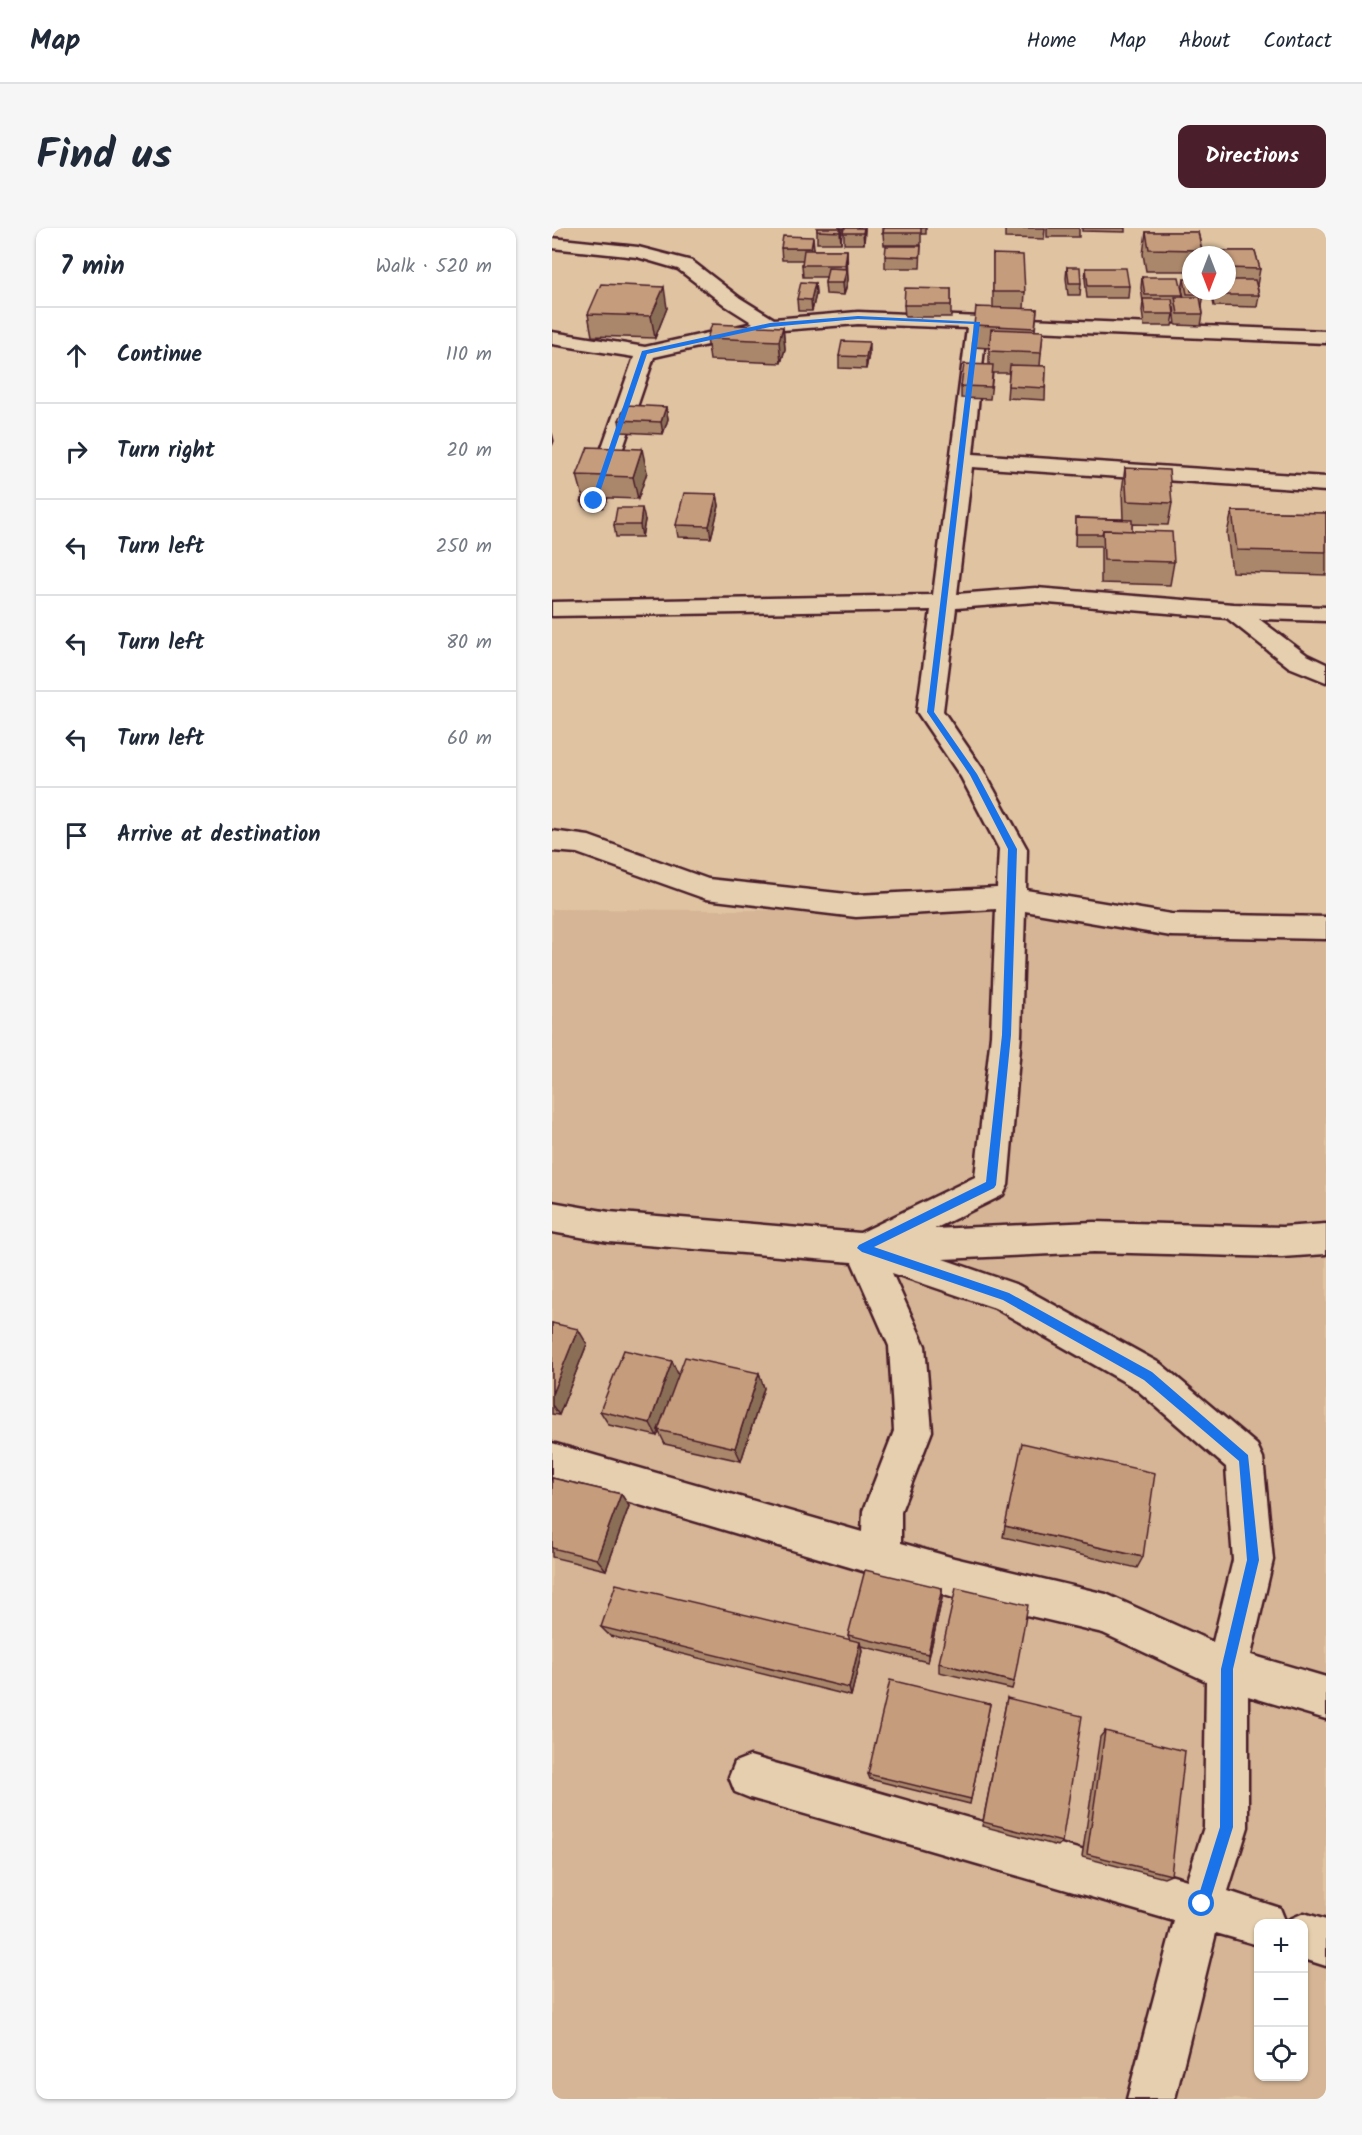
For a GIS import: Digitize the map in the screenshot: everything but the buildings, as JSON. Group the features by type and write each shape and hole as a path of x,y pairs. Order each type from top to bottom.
{"street":[{"path":"552,243 573,248 638,252 685,265 733,302 770,325"},
{"path":"552,338 645,353 770,325 858,318 1326,337"},
{"path":"862,1248 991,1185 1006,1035 1012,849 973,774 930,712 977,322"},
{"path":"594,501 645,353"},
{"path":"962,460 1326,484"},
{"path":"552,609 944,602 1036,595 1233,611 1326,614"},
{"path":"1233,611 1298,662 1326,674"},
{"path":"552,841 579,843 706,889 856,906 1009,898 1171,926 1326,928"},
{"path":"552,1217 609,1227 862,1248 1094,1237 1282,1242 1326,1239"},
{"path":"862,1248 907,1346 913,1431 882,1510 881,1556"},
{"path":"862,1248 1006,1296 1148,1376 1244,1458 1253,1560 1227,1669 1226,1827 1187,1952 1151,2099"},
{"path":"552,1461 954,1578 1106,1614 1227,1669 1326,1698"},
{"path":"750,1777 1254,1920"},
{"path":"1308,1937 1326,1943"}],"shaded area":[{"path":"552,909 1326,913 1326,2099 552,2099"}],"route":[{"path":"594,501 645,353 770,325 858,318 977,322 958,498 930,712 973,774 1012,849 1006,1035 991,1185 862,1248 1006,1296 1148,1376 1244,1458 1253,1560 1227,1669 1226,1827 1202,1904"}]}
